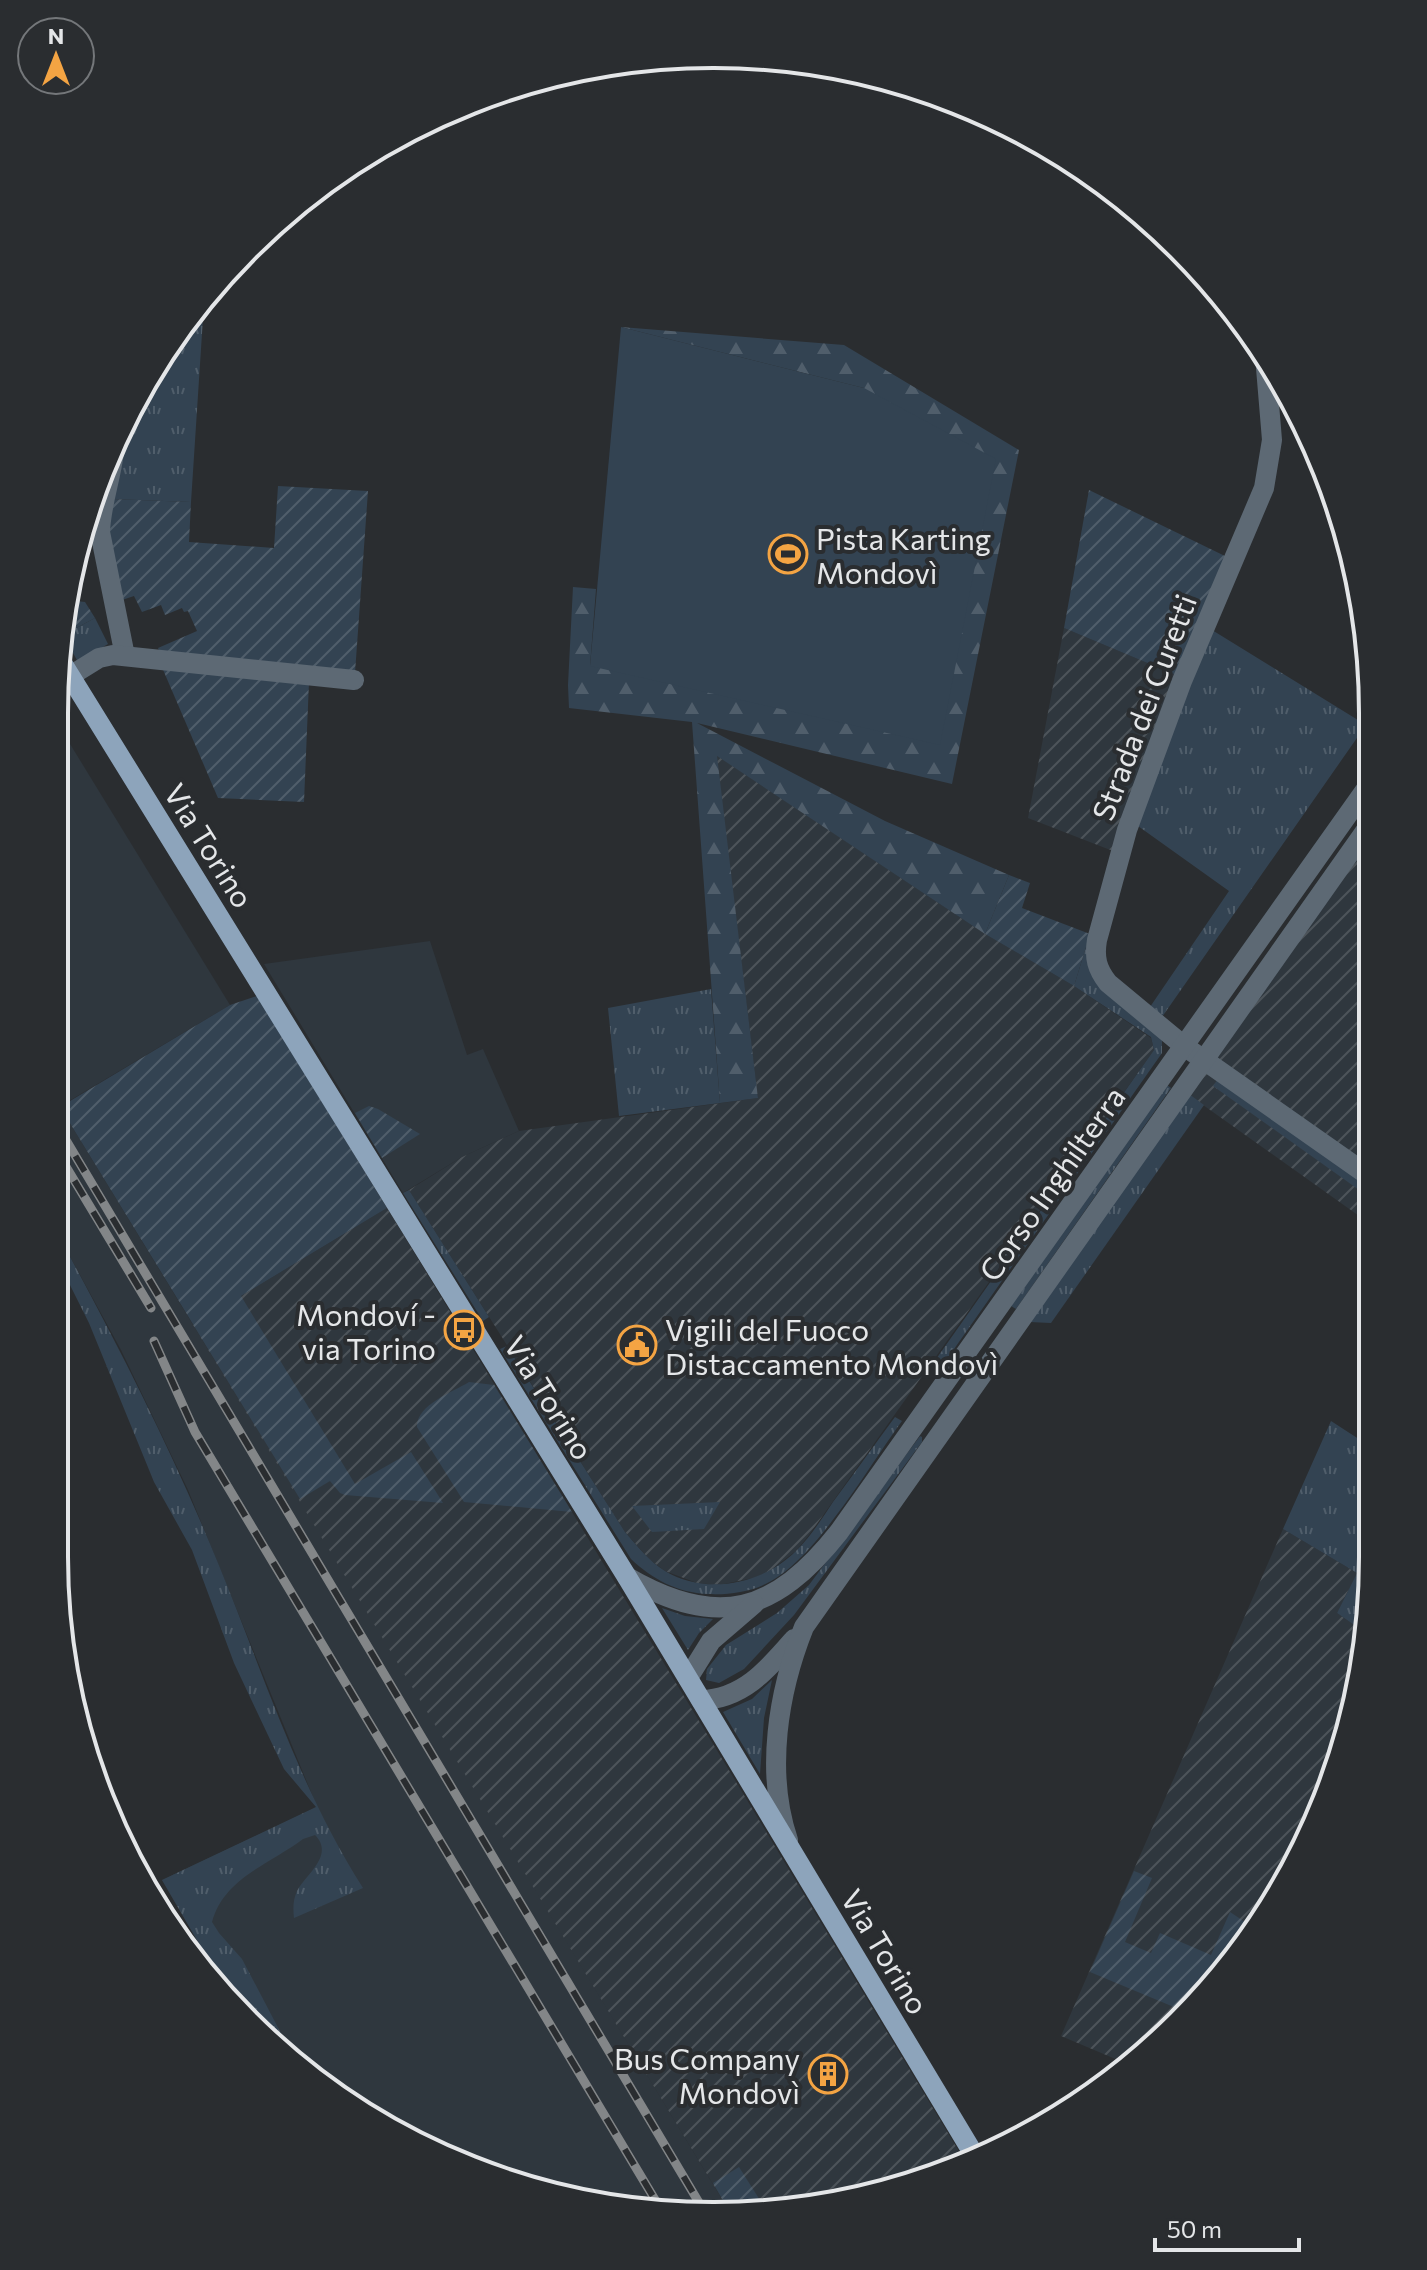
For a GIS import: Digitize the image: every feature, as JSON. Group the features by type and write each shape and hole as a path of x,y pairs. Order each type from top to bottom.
{"main road":[{"name":"Via Torino","path":"69,673 627,1577 970,2149"}],"street":[{"name":"Strada dei Curetti","path":"1267,382 1272,440 1264,488 1182,681 1127,830 1095,950 1097,965 1108,983 1184,1046 1359,1169"},
{"path":"107,493 100,532 125,656"},
{"name":"Via Torino","path":"70,666 105,656 125,656 354,680"},
{"name":"Corso Inghilterra","path":"688,1678 711,1641 760,1599 795,1579 823,1552 1359,799"},
{"name":"Corso Inghilterra","path":"701,1700 723,1698 745,1688 804,1627 1359,840"},
{"path":"1294,891 1313,904"},
{"path":"942,1387 962,1401"},
{"name":"Corso Inghilterra","path":"627,1577 666,1599 698,1607 744,1604 760,1599"},
{"name":"Corso Inghilterra","path":"793,1855 778,1792 777,1753 785,1679 804,1627"}],"shaded area":[{"path":"1064,628 1176,675 1113,851 1028,818"},
{"path":"68,741 230,1005 68,1099"},
{"path":"716,755 985,934 1074,986 1151,1038 1154,1050 796,1551 768,1572 719,1585 697,1583 665,1571 649,1559 625,1532 409,1190 462,1157 519,1131 758,1098"},
{"path":"1359,857 1359,1216 1189,1095"},
{"path":"430,941 467,1055 483,1049 519,1131 462,1157 403,1193 264,964"},
{"path":"68,1120 724,2202 671,2201 588,2190 506,2168 428,2135 391,2116 321,2069 257,2013 205,1954 162,1880 317,1807 188,1490 121,1350 68,1253"},
{"path":"387,1208 960,2153 921,2168 839,2190 756,2201 724,2202 193,1325"},
{"path":"1283,1529 1357,1573 1337,1613 1355,1625 1347,1682 1325,1764 1310,1804 1273,1879 1226,1949 1170,2013 1139,2042 1117,2060 1061,2036"}],"green space":[{"path":"203,319 191,502 112,499 120,460 135,428 154,391"},
{"path":"621,327 844,345 1019,450 952,784 697,723 885,821 1009,875 985,934 717,756 758,1098 720,1103 692,722 569,708 573,587 596,589 590,666 864,388"},
{"name":"Pista Karting Mondovì","path":"621,327 864,388 996,459 940,745 590,666"},
{"path":"278,486 368,491 355,673 160,653 158,648 197,631 188,611 184,612 182,608 165,615 161,605 142,612 134,596 119,601 106,543 112,499 191,502 189,542 274,548"},
{"path":"1089,490 1227,557 1176,675 1064,628"},
{"path":"78,601 85,602 95,618 74,629"},
{"path":"95,618 108,644 78,662 71,650 74,629"},
{"path":"1212,630 1359,721 1359,735 1162,1017 1150,1007 1229,891 1138,826"},
{"path":"161,665 309,682 304,802 218,798"},
{"path":"1009,875 1030,883 1022,908 1090,934 1074,986 985,934"},
{"path":"1090,934 1089,950 1162,1040 1162,1053 947,1359 941,1363 934,1362 1154,1050 1151,1037 1074,986"},
{"path":"711,989 720,1103 619,1116 608,1008"},
{"path":"257,996 387,1208 241,1296 355,1484 411,1452 443,1503 345,1495 330,1481 300,1499 68,1120 68,1102 230,1005"},
{"path":"1218,1079 1359,1179 1359,1190 1213,1086"},
{"path":"1167,1085 1171,1088 1016,1309 1011,1306"},
{"path":"1189,1094 1204,1105 1051,1323 1030,1322"},
{"path":"369,1106 420,1134 382,1158 355,1113"},
{"path":"409,1190 489,1317 483,1321 403,1193"},
{"path":"68,1254 162,1436 218,1563 301,1770 340,1850 363,1888 294,1918 297,1891 317,1864 322,1850 315,1835 303,1839 250,1873 237,1883 218,1907 212,1922 242,1959 283,2038 205,1954 162,1880 316,1807 284,1769 234,1663 192,1550 154,1482 89,1323 68,1281"},
{"path":"507,1346 625,1532 659,1567 681,1579 698,1583 734,1583 767,1572 783,1562 811,1534 895,1417 902,1421 828,1526 812,1546 779,1576 754,1589 727,1594 686,1591 666,1584 631,1559 500,1349"},
{"path":"469,1382 494,1385 572,1512 464,1502 417,1427 422,1412"},
{"path":"1331,1421 1359,1439 1359,1556 1355,1625 1337,1613 1357,1573 1283,1529"},
{"path":"920,1436 922,1442 794,1615 744,1669 719,1683 706,1680 707,1669 726,1645 777,1613 809,1585"},
{"path":"720,1502 704,1529 652,1532 632,1506"},
{"path":"662,1608 685,1616 713,1619 688,1650"},
{"path":"772,1680 764,1718 760,1774 723,1712 752,1699"},
{"path":"1134,1871 1152,1878 1125,1942 1151,1953 1160,1933 1211,1955 1230,1912 1245,1922 1175,2008 1090,1972"},
{"path":"739,2167 760,2201 724,2202 713,2183"}],"railway":[{"path":"68,1143 698,2202"},
{"path":"68,1170 151,1308"},
{"path":"154,1341 195,1432 655,2199"}],"place":[{"name":"Pista Karting Mondovì","path":"788,554"},
{"name":"Mondoví - via Torino","path":"464,1330"},
{"name":"Vigili del Fuoco Distaccamento Mondovì","path":"637,1345"},
{"name":"Bus Company Mondovì","path":"828,2074"}]}
